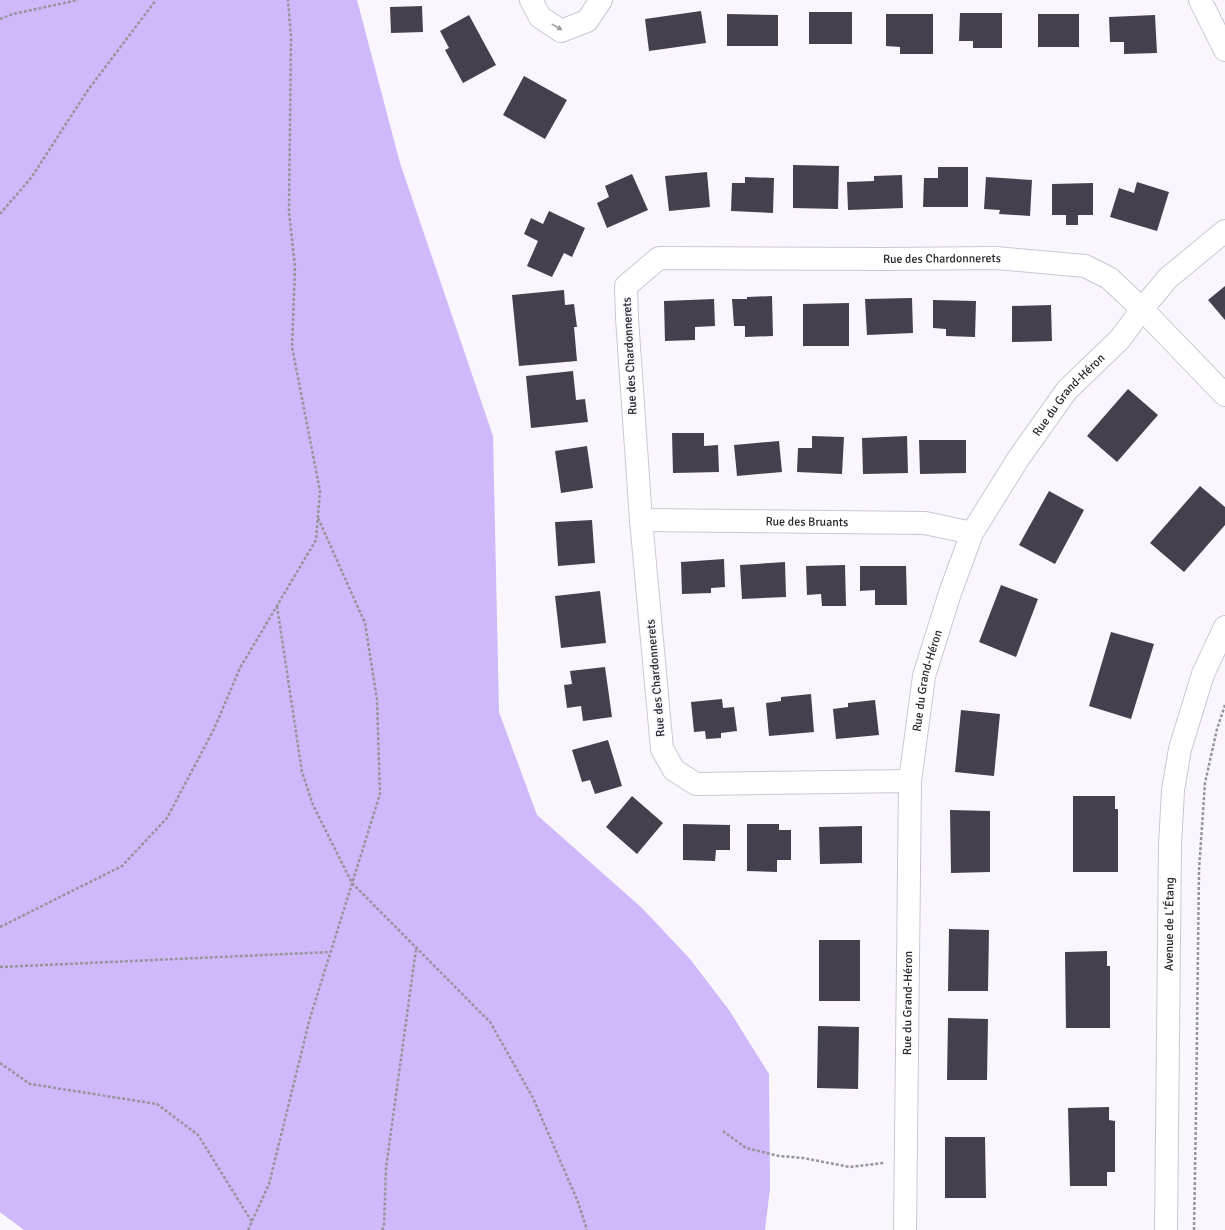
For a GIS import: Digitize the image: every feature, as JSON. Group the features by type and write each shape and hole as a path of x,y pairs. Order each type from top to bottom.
{"street":[{"path":"531,0 540,17 562,31 587,21 600,0"},
{"path":"1200,0 1225,50"},
{"name":"Rue du Grand-Héron","path":"905,1230 910,782 924,676 950,593 972,533 1018,459 1067,390 1120,339 1142,309 1168,278 1225,231"},
{"name":"Rue des Chardonnerets","path":"910,782 696,784 674,770 662,749 641,520 626,286 659,258 996,258 1085,266 1109,278 1142,309 1225,395"},
{"name":"Rue des Bruants","path":"641,520 924,523 972,533"},
{"name":"Avenue de L'Étang","path":"1166,1230 1170,845 1173,790 1180,749 1203,674 1225,627"}],"path":[{"path":"0,19 13,14 78,0"},
{"path":"0,214 31,178 88,90 156,0"},
{"path":"0,927 122,866 167,818 214,729 240,668 316,540 320,491 292,347 295,268 289,212 291,37 288,0"},
{"path":"248,1230 270,1184 310,1018 380,794 377,700 365,623 318,517"},
{"path":"277,605 302,772 313,805 352,883 490,1022 533,1098 578,1202 587,1230"},
{"path":"1194,1230 1199,870 1205,783 1217,729 1225,705"},
{"path":"382,1230 384,1226 386,1168 417,948"},
{"path":"0,967 330,952"},
{"path":"0,1063 30,1084 157,1104 198,1135 252,1222"},
{"path":"723,1131 746,1148 779,1156 802,1158 850,1167 906,1160"}],"shaded area":[{"path":"0,0 357,0 400,163 493,436 499,712 537,815 642,908 690,959 729,1010 769,1074 770,1189 765,1230 24,1230 0,1212"}],"building":[{"path":"422,6 423,32 391,33 390,7"},
{"path":"701,11 706,43 649,51 645,19"},
{"path":"809,12 852,12 852,44 809,44"},
{"path":"960,13 1002,13 1002,48 973,48 973,41 959,41"},
{"path":"727,14 778,15 778,46 727,46"},
{"path":"886,14 933,14 933,54 900,54 900,47 886,46"},
{"path":"1038,14 1079,14 1079,47 1038,47"},
{"path":"469,15 496,65 463,83 445,50 449,48 440,31"},
{"path":"1155,15 1157,53 1124,54 1124,42 1110,42 1109,17"},
{"path":"524,76 567,100 545,139 503,115"},
{"path":"793,165 839,166 838,209 793,208"},
{"path":"938,167 968,167 968,207 923,207 924,178 938,178"},
{"path":"707,172 710,207 669,211 665,176"},
{"path":"632,174 648,210 607,228 597,203 609,197 605,186"},
{"path":"902,175 903,208 848,210 847,182 874,181 874,176"},
{"path":"745,177 774,178 773,213 731,211 732,183 745,183"},
{"path":"986,177 1032,180 1030,216 999,214 1000,210 984,209"},
{"path":"1137,182 1169,192 1157,231 1110,217 1119,188 1134,193"},
{"path":"1093,183 1093,215 1078,215 1078,225 1066,225 1066,215 1052,215 1052,184"},
{"path":"549,211 585,228 572,257 564,253 552,277 527,266 538,241 524,234 531,218 543,224"},
{"path":"1225,286 1225,320 1208,300"},
{"path":"564,290 565,305 574,304 577,327 574,327 577,361 519,366 512,295"},
{"path":"772,296 773,336 745,337 745,326 734,326 732,299"},
{"path":"912,298 913,333 867,335 865,299"},
{"path":"714,299 715,326 695,327 695,340 665,341 664,301"},
{"path":"933,300 976,301 975,337 946,336 946,329 933,328"},
{"path":"849,303 849,346 803,346 803,304"},
{"path":"1051,305 1052,341 1012,342 1012,306"},
{"path":"573,371 576,400 585,399 588,422 531,428 526,376"},
{"path":"1128,389 1158,415 1117,462 1087,436"},
{"path":"672,433 704,433 704,446 718,445 719,472 673,473"},
{"path":"812,436 844,437 842,474 797,472 798,448 812,448"},
{"path":"907,436 908,473 863,474 862,438"},
{"path":"919,440 966,440 966,473 920,474"},
{"path":"779,441 782,472 737,476 734,445"},
{"path":"587,446 593,488 561,493 555,451"},
{"path":"1200,486 1225,507 1225,525 1184,572 1150,543"},
{"path":"1049,491 1084,510 1055,564 1019,545"},
{"path":"592,520 595,563 558,566 555,522"},
{"path":"724,559 725,587 711,588 711,593 682,594 681,562"},
{"path":"785,562 786,597 742,599 740,565"},
{"path":"845,565 846,606 822,606 821,594 807,595 806,566"},
{"path":"860,566 906,566 907,605 875,605 875,590 860,591"},
{"path":"1001,585 1038,599 1016,657 979,642"},
{"path":"600,591 606,643 561,648 555,596"},
{"path":"1111,632 1154,644 1131,719 1089,706"},
{"path":"605,667 612,717 583,721 581,706 567,708 564,685 572,684 570,671"},
{"path":"811,694 814,732 769,736 766,703 781,701 781,697"},
{"path":"722,699 723,708 734,707 737,731 721,733 721,738 706,739 705,731 694,732 691,702"},
{"path":"875,700 879,735 836,739 833,709 848,707 848,703"},
{"path":"961,710 1000,714 994,776 955,772"},
{"path":"608,740 622,786 595,794 590,780 582,782 572,750"},
{"path":"632,796 663,823 637,854 606,827"},
{"path":"1073,796 1115,796 1115,809 1118,809 1118,872 1073,872"},
{"path":"950,810 990,811 990,872 951,873"},
{"path":"683,824 730,825 730,850 716,850 715,861 683,860"},
{"path":"747,824 779,824 779,830 791,830 791,860 777,860 777,872 747,871"},
{"path":"862,826 862,863 820,864 819,827"},
{"path":"949,929 989,930 988,991 948,991"},
{"path":"819,940 860,940 860,1001 819,1001"},
{"path":"1107,951 1107,966 1110,966 1110,1028 1066,1028 1065,952"},
{"path":"948,1018 988,1019 987,1080 947,1080"},
{"path":"818,1026 859,1027 858,1089 817,1088"},
{"path":"1109,1107 1109,1120 1115,1121 1115,1172 1107,1172 1107,1186 1070,1186 1068,1108"},
{"path":"945,1137 985,1137 986,1198 945,1198"}]}
